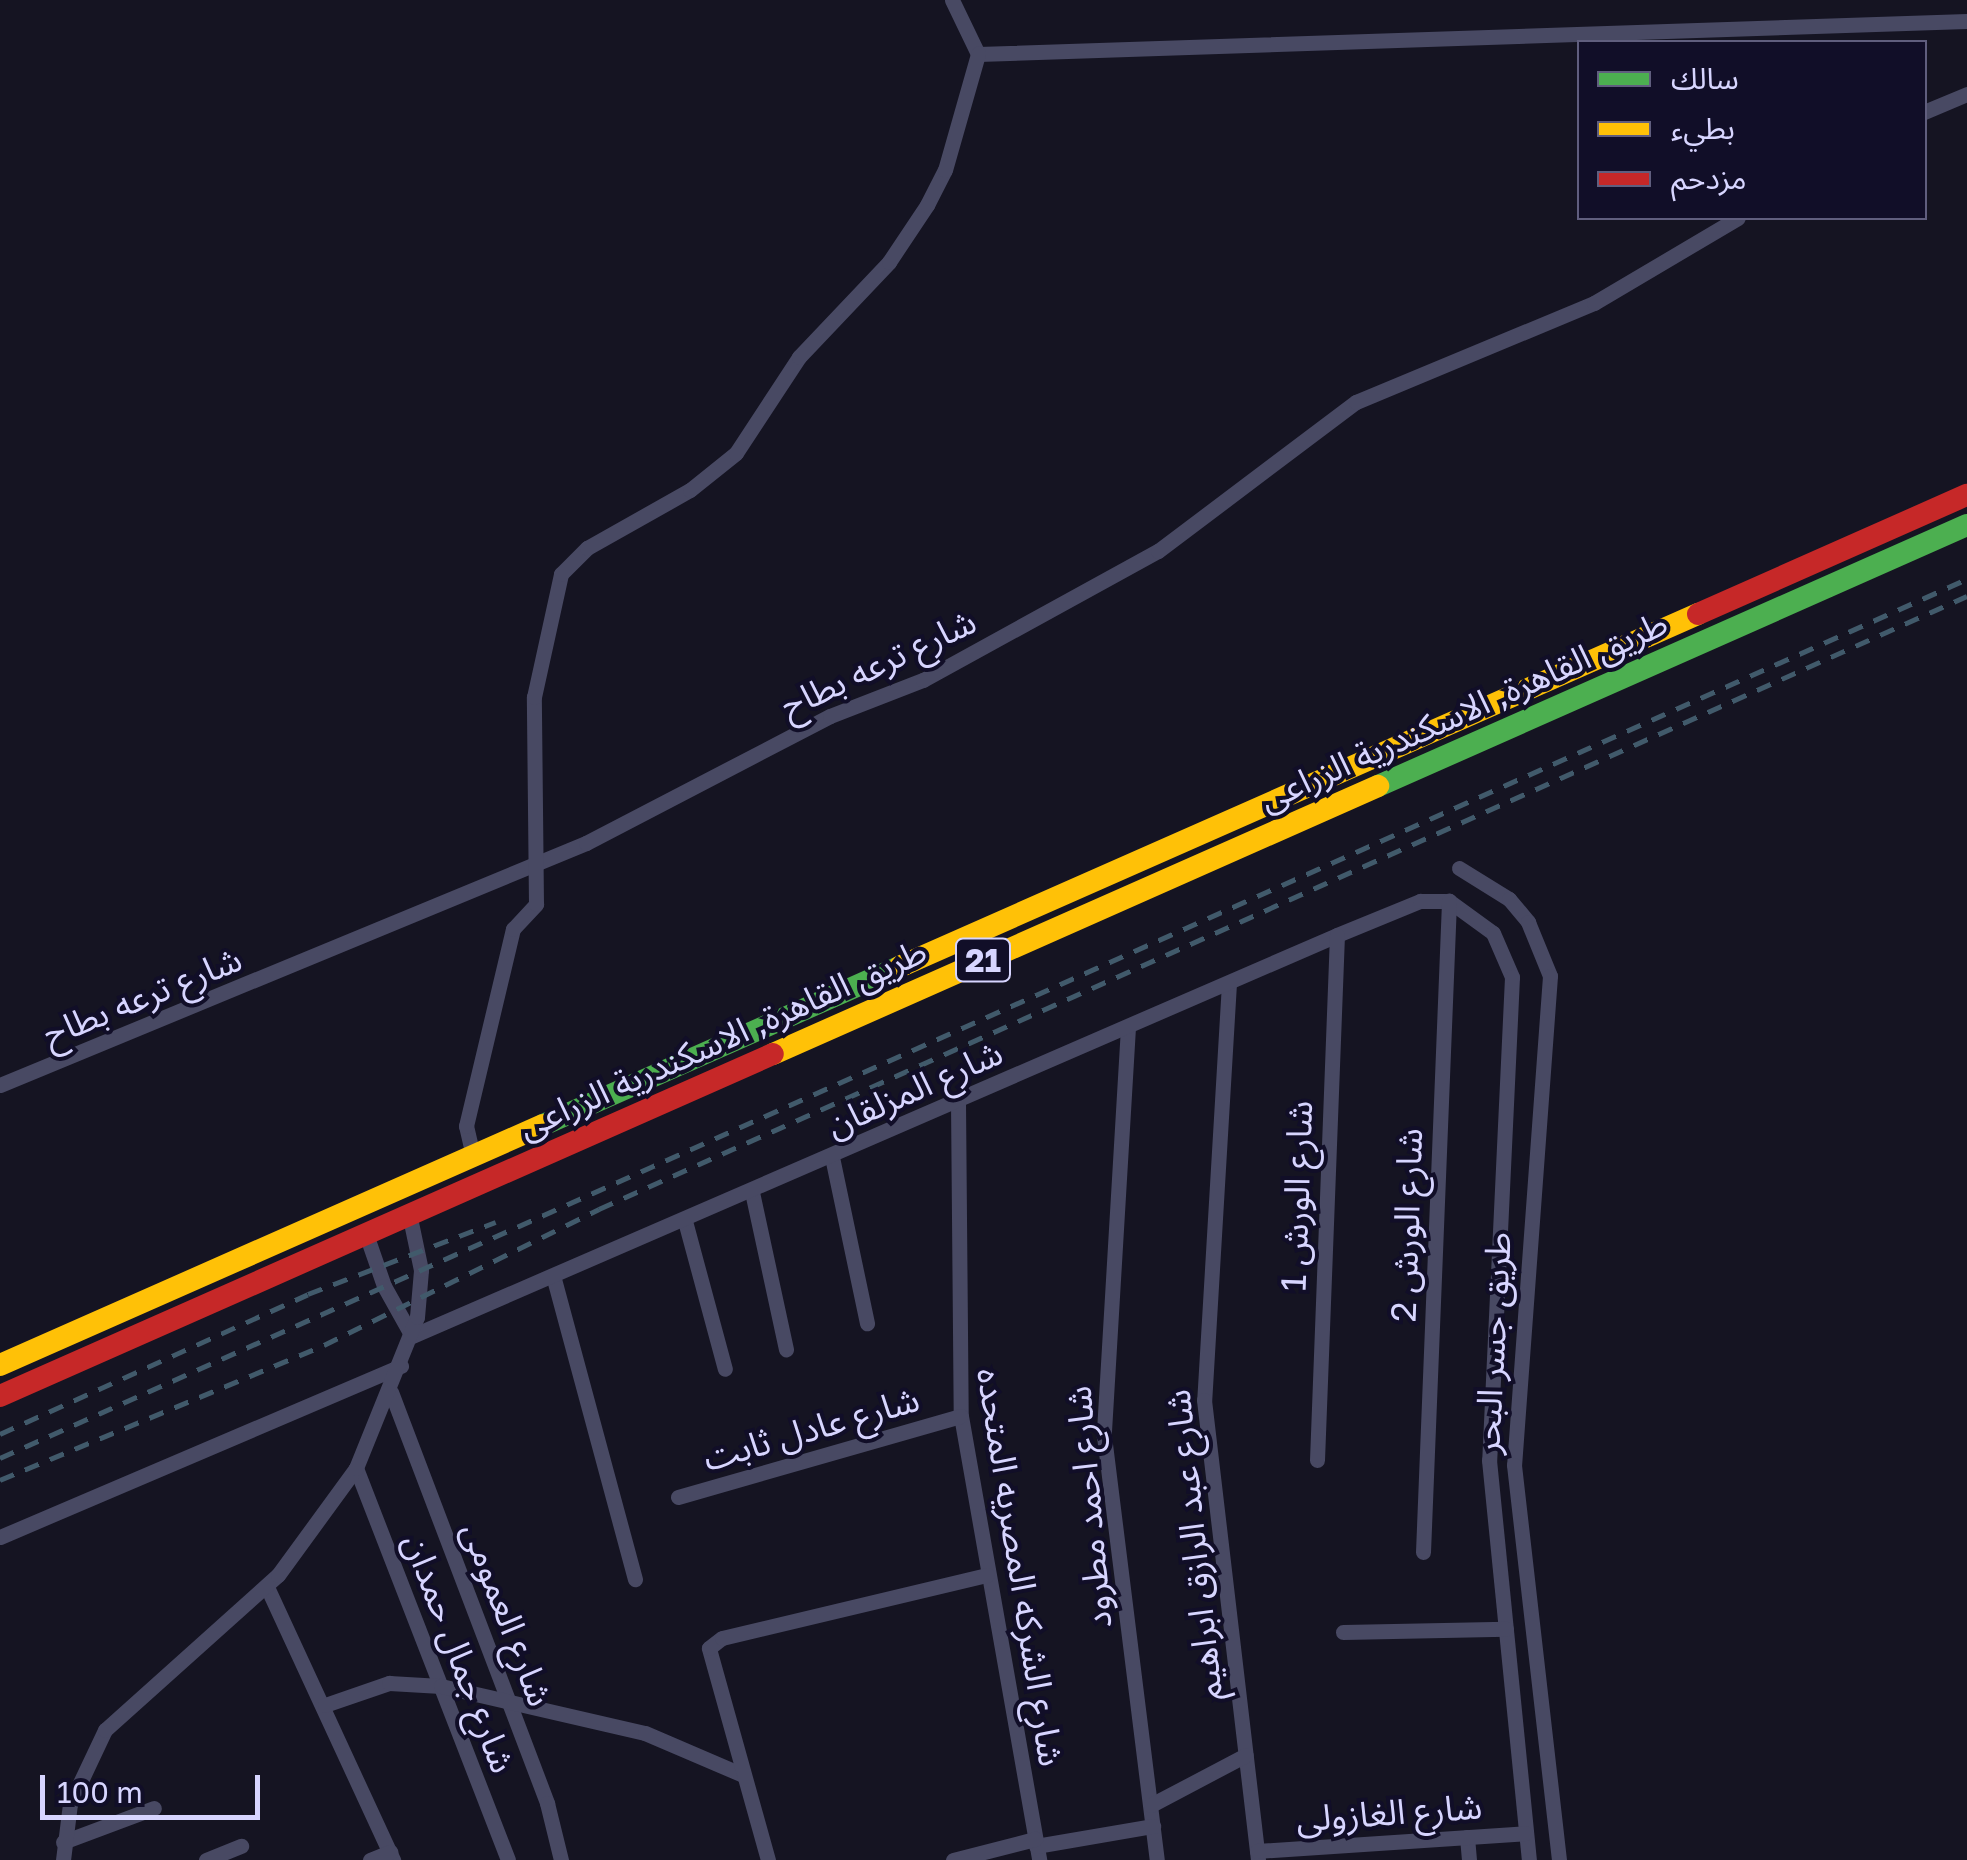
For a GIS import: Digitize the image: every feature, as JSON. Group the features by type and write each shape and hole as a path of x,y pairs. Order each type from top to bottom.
{"highway":[{"name":"طريق القاهرة, الاسكندرية الزراعى","path":"0,1366 1967,495"},
{"name":"طريق القاهرة, الاسكندرية الزراعى","path":"0,1396 410,1218 1967,525"}],"street":[{"path":"472,1156 466,1126 513,929 536,904 532,864 534,697 561,574 587,548 690,490 736,453 799,356 889,262 927,205 959,128 978,54 952,0"},
{"path":"978,54 1967,21"},
{"path":"1927,111 1967,94"},
{"name":"شارع ترعه بطاح","path":"0,1085 620,828 830,716 923,680 1034,623 1210,517 1356,402 1594,304 1735,220"},
{"name":"طريق جسر البحر","path":"1458,868 1519,911 1542,948 1550,976 1514,1465 1559,1860"},
{"name":"طريق جسر البحر","path":"1445,900 1492,933 1512,977 1489,1446 1529,1860"},
{"name":"شارع المزلقان","path":"412,1336 554,1279 1338,935 1445,900"},
{"name":"شارع الورش 2","path":"1423,1552 1445,900"},
{"name":"شارع الورش 1","path":"1317,1460 1338,935"},
{"name":"شارع عبد الرازق ابراهيم","path":"1229,983 1204,1400 1258,1856"},
{"name":"شارع احمد مطرود","path":"1128,1027 1104,1436 1157,1860"},
{"name":"شارع الشركه المصريه المتحده","path":"958,1102 961,1416 1036,1848"},
{"path":"832,1157 867,1323"},
{"path":"752,1192 786,1350"},
{"path":"64,1860 70,1804 105,1730 267,1587 356,1468 412,1336 422,1277 410,1218"},
{"path":"686,1221 725,1370"},
{"path":"366,1234 384,1286 412,1336"},
{"path":"554,1279 635,1580"},
{"path":"0,1537 401,1366"},
{"name":"شارع العمومى","path":"391,1392 510,1704 561,1860"},
{"name":"شارع عادل ثابت","path":"678,1497 961,1416"},
{"name":"شارع جمال حمدان","path":"356,1468 508,1860"},
{"path":"768,1860 709,1648 722,1638 987,1575"},
{"path":"267,1587 392,1856 370,1860"},
{"path":"1343,1632 1506,1629"},
{"path":"325,1705 388,1683 441,1686 645,1733 744,1775"},
{"path":"1151,1806 1246,1755"},
{"path":"64,1842 154,1808"},
{"path":"952,1860 1153,1826"},
{"name":"شارع الغازولى","path":"1258,1856 1384,1852 1467,1837 1525,1834"},
{"path":"1467,1837 1470,1860"},
{"path":"206,1860 241,1846"}],"railway":[{"path":"0,1458 1967,579"},
{"path":"0,1480 324,1345 599,1209 1967,596"},
{"path":"0,1434 308,1294 496,1222"}],"traffic: fast":[{"path":"1378,786 1967,525"},
{"path":"543,1125 899,967"}],"traffic: slow":[{"path":"899,967 1698,614"},
{"path":"773,1054 1378,786"},
{"path":"0,1365 543,1125"}],"traffic: jam":[{"path":"1698,614 1967,495"},
{"path":"0,1396 773,1054"}]}
